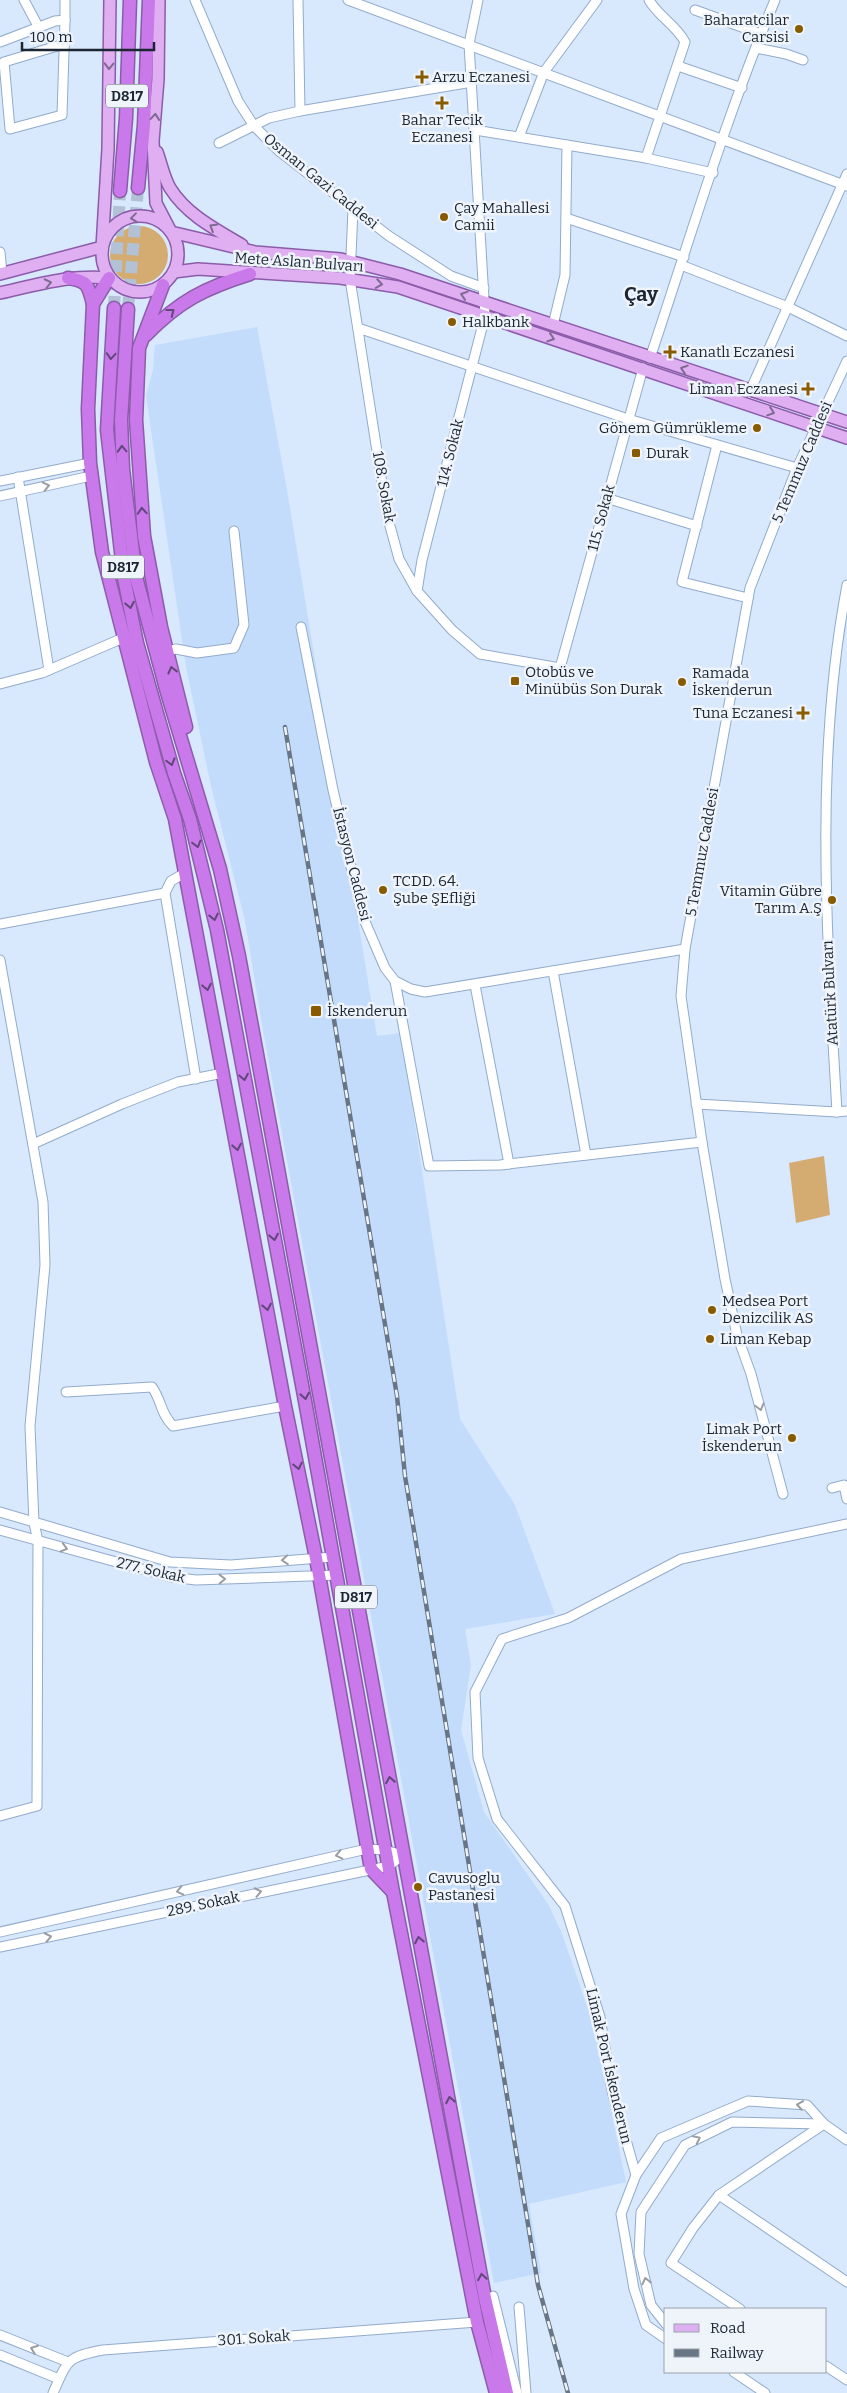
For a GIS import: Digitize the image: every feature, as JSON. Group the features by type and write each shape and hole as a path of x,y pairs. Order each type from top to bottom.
{"highway":[{"name":"D817","path":"120,191 126,118 130,0"},
{"name":"D817","path":"138,188 144,125 148,0"},
{"path":"139,348 146,336 158,323 194,296 213,285 250,274"},
{"path":"68,278 81,280 86,283 93,304 88,409 91,469 102,552 156,762 175,819 285,1406 316,1558 371,1869 393,1892"},
{"path":"93,304 109,278"},
{"path":"163,285 139,348 136,420 144,536 167,651 188,737 200,803"},
{"name":"D817","path":"114,308 107,430 124,578 137,643 204,870 334,1557 393,1892 477,2322 496,2393"},
{"name":"D817","path":"128,309 121,420 123,469 136,577 166,689 220,869 239,956 485,2298 507,2393"},
{"path":"439,2128 454,2124"}],"main road":[{"path":"109,278 102,258 102,247 108,149 110,0"},
{"path":"0,293 68,278 89,276 109,278 125,290 135,292 150,291 163,285 174,272 178,256 175,239 156,203 153,141 158,79 159,0"},
{"path":"153,141 170,187 187,209 207,224 255,252"},
{"path":"1,273 102,247 111,230 126,218 138,216 151,217 162,223 171,232"},
{"name":"Mete Aslan Bulvarı","path":"171,232 255,252 351,261 400,274 847,422"},
{"name":"Mete Aslan Bulvarı","path":"174,272 198,269 250,274 350,279 398,287 847,438"}],"street":[{"path":"24,0 39,28"},
{"name":"Osman Gazi Caddesi","path":"195,0 238,101 254,126 280,152 389,236 451,276 484,288"},
{"path":"298,0 300,111"},
{"path":"348,0 845,185"},
{"name":"114. Sokak","path":"417,591 422,560 485,316 469,44 478,0"},
{"path":"518,137 544,72 597,0"},
{"path":"646,158 685,42 669,22 655,11 649,0"},
{"path":"650,358 756,48 776,0"},
{"path":"64,44 4,62 10,130 62,115 66,4"},
{"path":"695,10 761,34"},
{"path":"0,42 56,21 65,20"},
{"path":"756,48 786,54 803,60"},
{"path":"678,66 742,88"},
{"path":"219,143 269,118 472,82"},
{"path":"474,130 646,158 713,173"},
{"path":"553,325 565,275 567,145"},
{"path":"750,391 845,185 847,174"},
{"name":"108. Sokak","path":"354,209 350,279 387,515 399,559 417,591 452,630 480,654 560,668"},
{"path":"566,218 683,261 788,307 847,336"},
{"path":"0,252 1,273"},
{"path":"358,328 628,419 797,468"},
{"name":"5 Temmuz Caddesi","path":"783,1494 746,1361 736,1335 702,1142 681,996 685,949 748,598 797,468 847,361"},
{"name":"115. Sokak","path":"560,668 642,368"},
{"path":"717,445 682,582 748,598"},
{"path":"0,481 18,477 91,469"},
{"path":"0,496 20,492 91,469"},
{"path":"18,477 49,670"},
{"path":"606,498 697,526"},
{"path":"167,651 176,649 197,653 234,648 244,625 234,531"},
{"name":"Atatürk Bulvarı","path":"837,1112 826,917 829,725 838,632 847,585"},
{"name":"İstasyon Caddesi","path":"301,627 333,790 364,917 385,968 395,981"},
{"path":"0,684 49,670 123,638"},
{"path":"185,873 171,880 165,893 196,1079"},
{"path":"0,924 165,893"},
{"path":"395,981 411,989 425,992 685,949"},
{"path":"0,960 3,989 43,1202 45,1264 30,1426 34,1523 38,1541 37,1806 0,1816"},
{"path":"553,971 586,1155"},
{"path":"395,981 430,1166 510,1164 702,1142"},
{"path":"475,985 510,1164"},
{"path":"33,1144 122,1104 178,1082 223,1073"},
{"path":"696,1104 847,1111"},
{"path":"66,1392 152,1387 156,1393 162,1413 173,1426 285,1406"},
{"path":"832,1488 844,1485 847,1499"},
{"name":"277. Sokak","path":"0,1512 170,1562 199,1565 334,1557"},
{"name":"Limak Port İskenderun","path":"636,2174 612,2091 600,2017 565,1906 497,1819 478,1758 475,1692 502,1639 568,1618 681,1559 847,1524"},
{"name":"277. Sokak","path":"0,1530 171,1577 196,1580 337,1575"},
{"path":"0,1932 367,1849 386,1850 403,1855"},
{"name":"289. Sokak","path":"0,1947 389,1866 403,1855"},
{"name":"Limak Port İskenderun","path":"664,2337 646,2325 634,2289 622,2214 636,2174 661,2138 748,2101 808,2105 824,2124 847,2140"},
{"path":"664,2322 651,2306 639,2254 642,2212 685,2145 732,2122 824,2124"},
{"path":"738,2308 671,2263 693,2228 719,2195 824,2124"},
{"path":"719,2195 847,2282"},
{"path":"493,2296 517,2393"},
{"path":"518,2307 526,2393"},
{"name":"301. Sokak","path":"68,2362 77,2355 103,2350 477,2322"},
{"path":"0,2335 68,2362 53,2393"},
{"path":"0,2355 60,2379"},
{"path":"827,2367 847,2380"},
{"path":"735,2373 765,2393"}],"shaded area":[{"path":"139,226 150,228 163,239 168,255 166,266 155,279 139,284 128,282 115,271 110,255 112,244 123,231"},
{"path":"257,327 287,490 377,1036 401,1033 460,1419 515,1505 555,1614 465,1629 471,1665 461,1730 484,1812 548,1904 561,1931 593,2023 626,2182 529,2204 541,2273 494,2283 262,1025 245,921 211,786 186,667 146,396 153,370 155,345"},
{"path":"824,1156 830,1215 796,1223 789,1163"}],"tunnel":[{"path":"128,309 138,188"},
{"path":"114,308 120,191"}],"railway":[{"path":"285,727 397,1396 405,1476 538,2285 568,2393"}],"place":[{"name":"Baharatcilar Carsisi","path":"799,29"},
{"name":"Arzu Eczanesi","path":"422,77"},
{"name":"Bahar Tecik Eczanesi","path":"442,103"},
{"name":"Çay Mahallesi Camii","path":"444,217"},
{"name":"Halkbank","path":"452,322"},
{"name":"Kanatlı Eczanesi","path":"670,352"},
{"name":"Liman Eczanesi","path":"808,389"},
{"name":"Gönem Gümrükleme","path":"757,428"},
{"name":"Durak","path":"636,453"},
{"name":"Otobüs ve Minübüs Son Durak","path":"515,681"},
{"name":"Ramada İskenderun","path":"682,682"},
{"name":"Tuna Eczanesi","path":"803,713"},
{"name":"TCDD. 64. Şube ŞEfliği","path":"383,890"},
{"name":"Vitamin Gübre Tarım A.Ş","path":"832,900"},
{"name":"İskenderun","path":"316,1011"},
{"name":"Medsea Port Denizcilik AS","path":"712,1310"},
{"name":"Liman Kebap","path":"710,1339"},
{"name":"Limak Port İskenderun","path":"792,1438"},
{"name":"Cavusoglu Pastanesi","path":"418,1887"}],"district":[{"name":"Çay","path":"641,294"}]}
